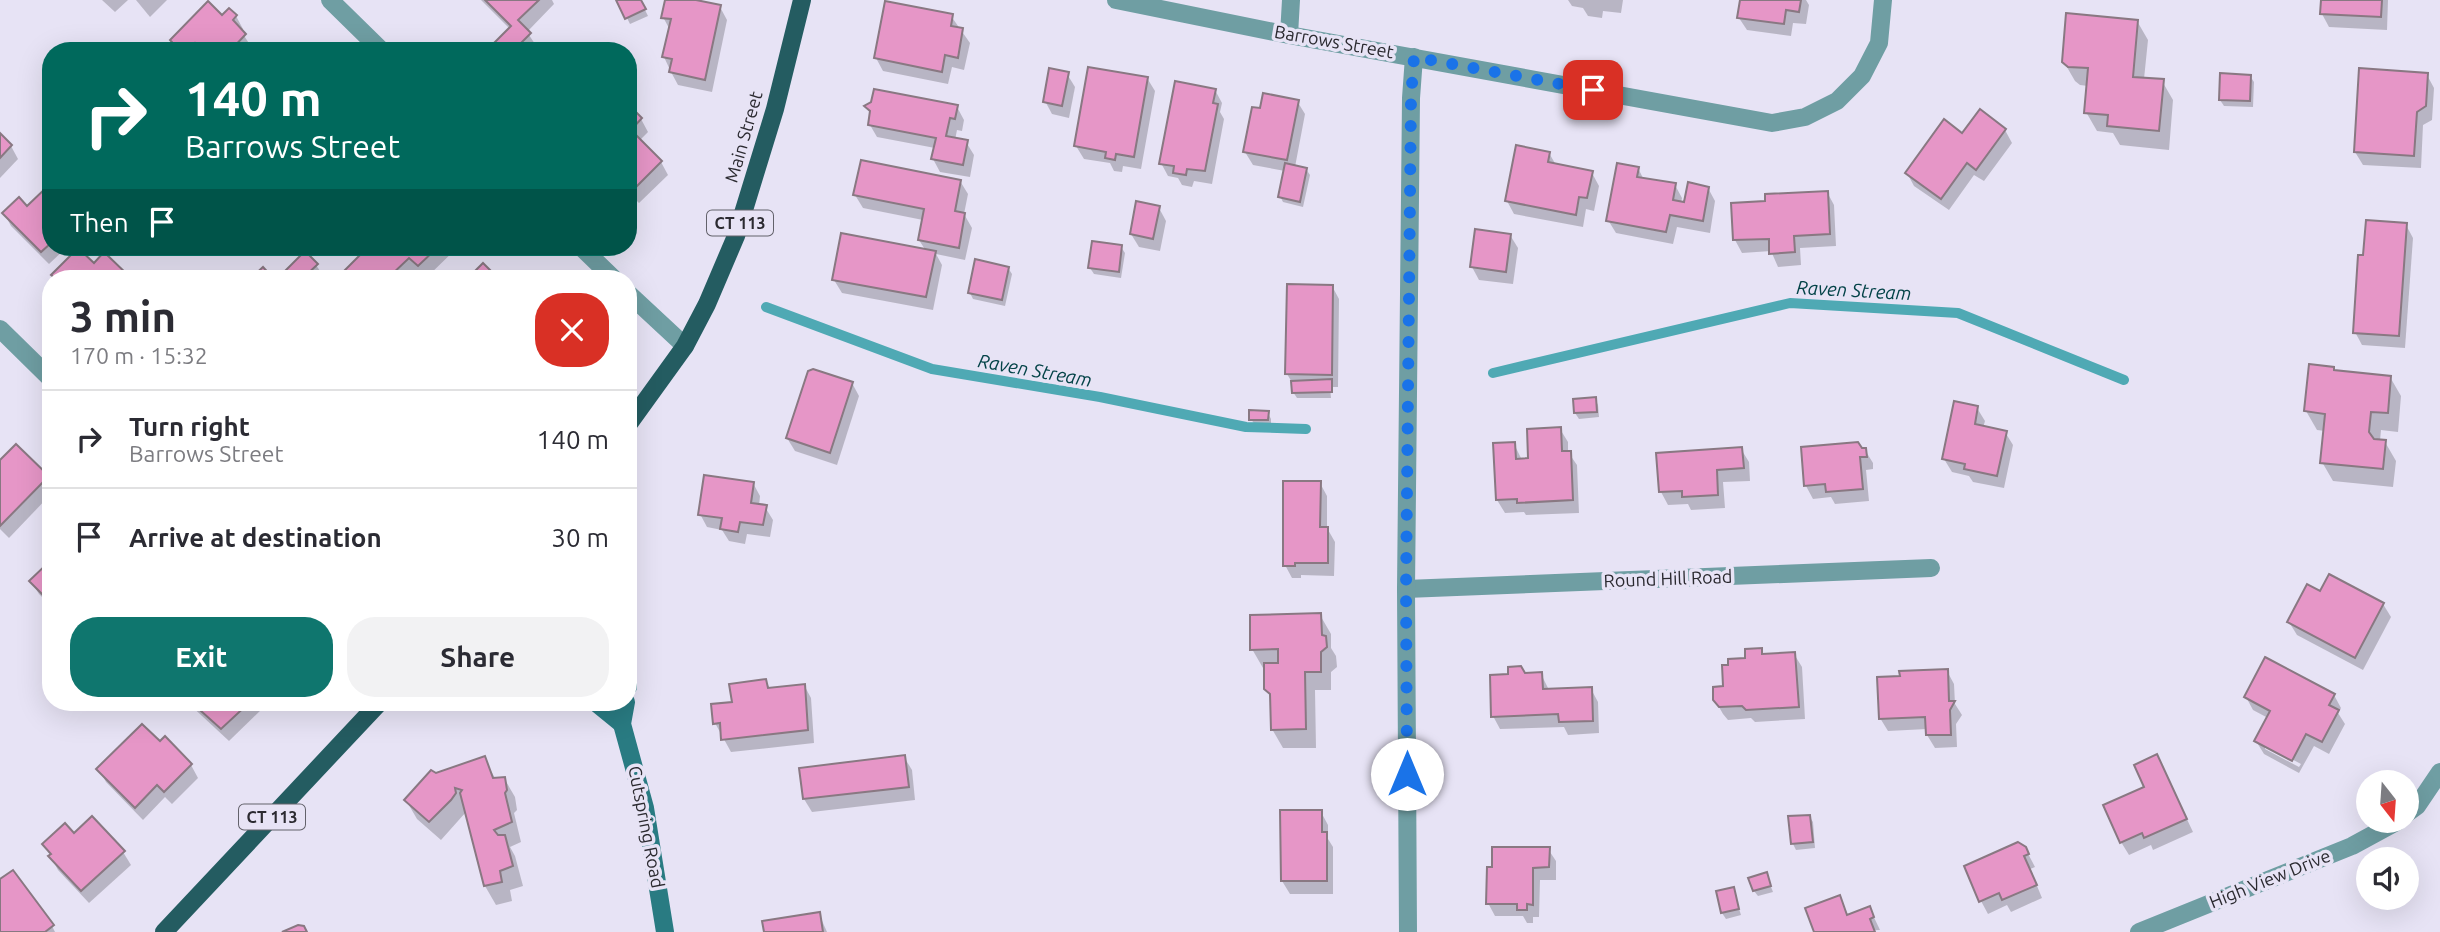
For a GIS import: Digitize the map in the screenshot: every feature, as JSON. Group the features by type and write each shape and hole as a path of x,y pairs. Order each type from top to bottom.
{"main road":[{"name":"Main Street","path":"637,413 685,346 707,304 736,236 771,122 802,0"},
{"name":"CT 113","path":"164,932 371,711"}],"street":[{"path":"330,0 373,42"},
{"name":"Barrows Street","path":"1116,0 1289,35 1772,123 1805,117 1837,101 1863,76 1879,43 1883,0"},
{"path":"1289,35 1291,0"},
{"path":"1408,932 1406,589 1411,98 1414,57"},
{"path":"590,256 605,270"},
{"path":"637,301 685,346"},
{"path":"0,329 42,370"},
{"name":"Round Hill Road","path":"1406,589 1931,568"},
{"path":"606,711 622,724"},
{"name":"Cutspring Road","path":"624,711 622,724 645,808 665,932"},
{"path":"2419,803 2440,772"},
{"name":"High View Drive","path":"2139,932 2379,833"}],"building":[{"path":"485,0 539,0 518,20 531,33 522,42 495,42 511,26"},
{"path":"616,0 641,0 646,9 625,19"},
{"path":"665,0 696,0 721,5 705,80 669,72 672,59 662,57 671,19 661,18"},
{"path":"1740,0 1801,0 1799,12 1786,10 1784,24 1737,18"},
{"path":"2321,0 2382,0 2381,17 2320,14"},
{"path":"208,1 222,15 229,8 237,15 233,20 246,34 238,42 170,40"},
{"path":"885,1 953,14 951,26 963,28 958,58 945,55 942,72 874,58"},
{"path":"2066,13 2138,20 2133,77 2164,79 2159,131 2107,126 2108,115 2084,113 2088,68 2068,67 2062,62"},
{"path":"1088,67 1148,77 1134,157 1116,154 1115,160 1105,158 1106,152 1074,146"},
{"path":"1049,68 1069,72 1062,106 1043,102"},
{"path":"2359,68 2428,73 2426,106 2417,112 2414,156 2354,152"},
{"path":"2220,73 2251,75 2250,101 2219,100"},
{"path":"1175,81 1216,89 1213,103 1218,104 1205,171 1187,169 1186,175 1173,173 1174,166 1159,164"},
{"path":"874,89 958,105 955,119 950,118 946,136 968,140 963,165 931,159 936,138 868,125 870,111 864,106 871,102"},
{"path":"1263,93 1299,100 1287,160 1243,152 1252,107 1260,108"},
{"path":"1980,109 2006,129 1976,170 1967,163 1941,199 1905,173 1944,119 1962,133"},
{"path":"0,133 12,145 0,158"},
{"path":"637,136 662,161 637,186"},
{"path":"1516,145 1550,152 1548,162 1593,171 1587,198 1579,197 1576,215 1505,201"},
{"path":"861,160 961,180 955,211 965,213 959,248 918,240 924,209 853,195"},
{"path":"1285,163 1307,168 1300,202 1278,197"},
{"path":"1617,163 1639,167 1637,177 1676,183 1673,200 1684,202 1688,182 1709,187 1703,221 1670,215 1666,232 1606,221"},
{"path":"1828,191 1830,234 1794,236 1795,252 1769,254 1769,239 1733,240 1731,203 1765,201 1765,194"},
{"path":"42,192 41,252 2,213 19,197 27,206"},
{"path":"1136,201 1160,206 1153,239 1130,234"},
{"path":"2366,220 2407,223 2399,336 2353,333 2358,255 2363,255"},
{"path":"1475,229 1511,234 1506,272 1470,267"},
{"path":"841,233 936,251 926,297 832,280"},
{"path":"1092,241 1122,245 1119,272 1088,268"},
{"path":"70,256 87,256 94,263 100,256 108,256 123,270 56,270"},
{"path":"300,256 310,256 318,264 312,270 286,270"},
{"path":"359,256 429,256 418,266 409,258 396,270 345,270"},
{"path":"975,259 1009,267 1002,300 968,293"},
{"path":"483,263 490,270 476,270"},
{"path":"1287,284 1333,285 1332,375 1285,374"},
{"path":"2309,364 2334,367 2334,370 2391,376 2388,413 2371,412 2369,432 2374,439 2386,440 2383,469 2320,463 2325,414 2304,411"},
{"path":"813,369 853,382 830,453 786,438 808,371"},
{"path":"1332,379 1332,392 1292,393 1291,381"},
{"path":"1596,397 1597,412 1574,413 1573,399"},
{"path":"1954,401 1978,406 1975,424 2007,431 1997,476 1964,469 1965,464 1942,459"},
{"path":"1249,410 1269,411 1268,420 1249,420"},
{"path":"1561,427 1562,451 1571,451 1573,500 1517,503 1517,499 1496,500 1493,443 1515,442 1516,459 1528,458 1527,429"},
{"path":"1858,442 1862,448 1866,448 1867,457 1860,457 1863,489 1826,492 1825,484 1804,486 1801,447"},
{"path":"16,444 42,469 42,483 0,526 0,460"},
{"path":"1742,447 1744,468 1717,470 1718,495 1682,497 1682,491 1659,492 1656,453"},
{"path":"704,475 754,482 751,503 767,505 763,525 740,522 738,532 720,529 722,518 698,515"},
{"path":"1283,481 1321,481 1320,527 1328,527 1328,563 1295,563 1295,566 1283,566"},
{"path":"42,569 42,594 29,581"},
{"path":"2329,574 2384,603 2355,658 2287,622 2307,584 2320,591"},
{"path":"1321,613 1322,635 1326,636 1327,647 1321,652 1321,672 1305,672 1306,729 1271,730 1270,694 1264,689 1264,663 1278,663 1278,649 1250,650 1250,615"},
{"path":"1762,648 1762,654 1795,652 1799,707 1746,710 1742,706 1719,707 1713,700 1713,687 1723,686 1722,665 1728,665 1728,659 1745,658 1745,649"},
{"path":"2265,657 2335,694 2329,705 2339,710 2322,742 2306,734 2292,761 2254,741 2270,711 2244,697"},
{"path":"1521,666 1525,673 1542,672 1543,689 1592,687 1593,721 1559,722 1558,714 1491,717 1490,675 1508,674 1508,667"},
{"path":"1948,669 1949,701 1955,701 1950,710 1951,735 1926,735 1925,717 1879,719 1877,677 1900,676 1899,671"},
{"path":"766,679 768,688 805,684 808,730 721,740 720,723 713,724 711,704 732,702 729,684"},
{"path":"201,711 240,711 221,729"},
{"path":"142,724 160,741 165,736 192,764 164,792 157,785 135,808 96,769"},
{"path":"2157,754 2187,819 2144,838 2142,833 2120,843 2103,805 2144,787 2134,765"},
{"path":"905,755 909,787 803,799 799,768"},
{"path":"485,756 493,778 505,777 505,793 512,822 494,830 498,835 505,835 513,866 500,871 502,882 484,886 460,793 462,790 455,788 456,793 451,800 429,822 404,800 431,770 436,773"},
{"path":"1280,810 1322,810 1322,832 1327,832 1327,881 1281,881"},
{"path":"1810,815 1813,842 1791,844 1788,816"},
{"path":"92,816 125,851 81,891 48,856 51,854 42,844 65,823 74,833"},
{"path":"2018,842 2026,847 2029,854 2024,856 2037,885 2002,900 1999,893 1979,902 1964,866"},
{"path":"1492,847 1550,847 1549,867 1533,868 1533,905 1527,904 1527,910 1517,910 1517,904 1486,904 1487,867 1492,867"},
{"path":"13,870 54,925 45,932 0,932 0,879"},
{"path":"1767,872 1771,886 1753,891 1748,878"},
{"path":"1734,887 1739,909 1721,913 1716,891"},
{"path":"1840,895 1847,915 1870,906 1874,917 1870,919 1875,932 1814,932 1805,908"},
{"path":"820,912 823,932 764,932 762,921"},
{"path":"298,925 304,926 307,932 282,932"}],"waterway":[{"name":"Raven Stream","path":"1493,373 1790,303 1958,313 2124,380"},
{"name":"Raven Stream","path":"766,307 932,369 1100,397 1246,427 1306,429"}],"route":[{"path":"1407,774 1406,589 1411,98 1414,57 1593,90"}]}
